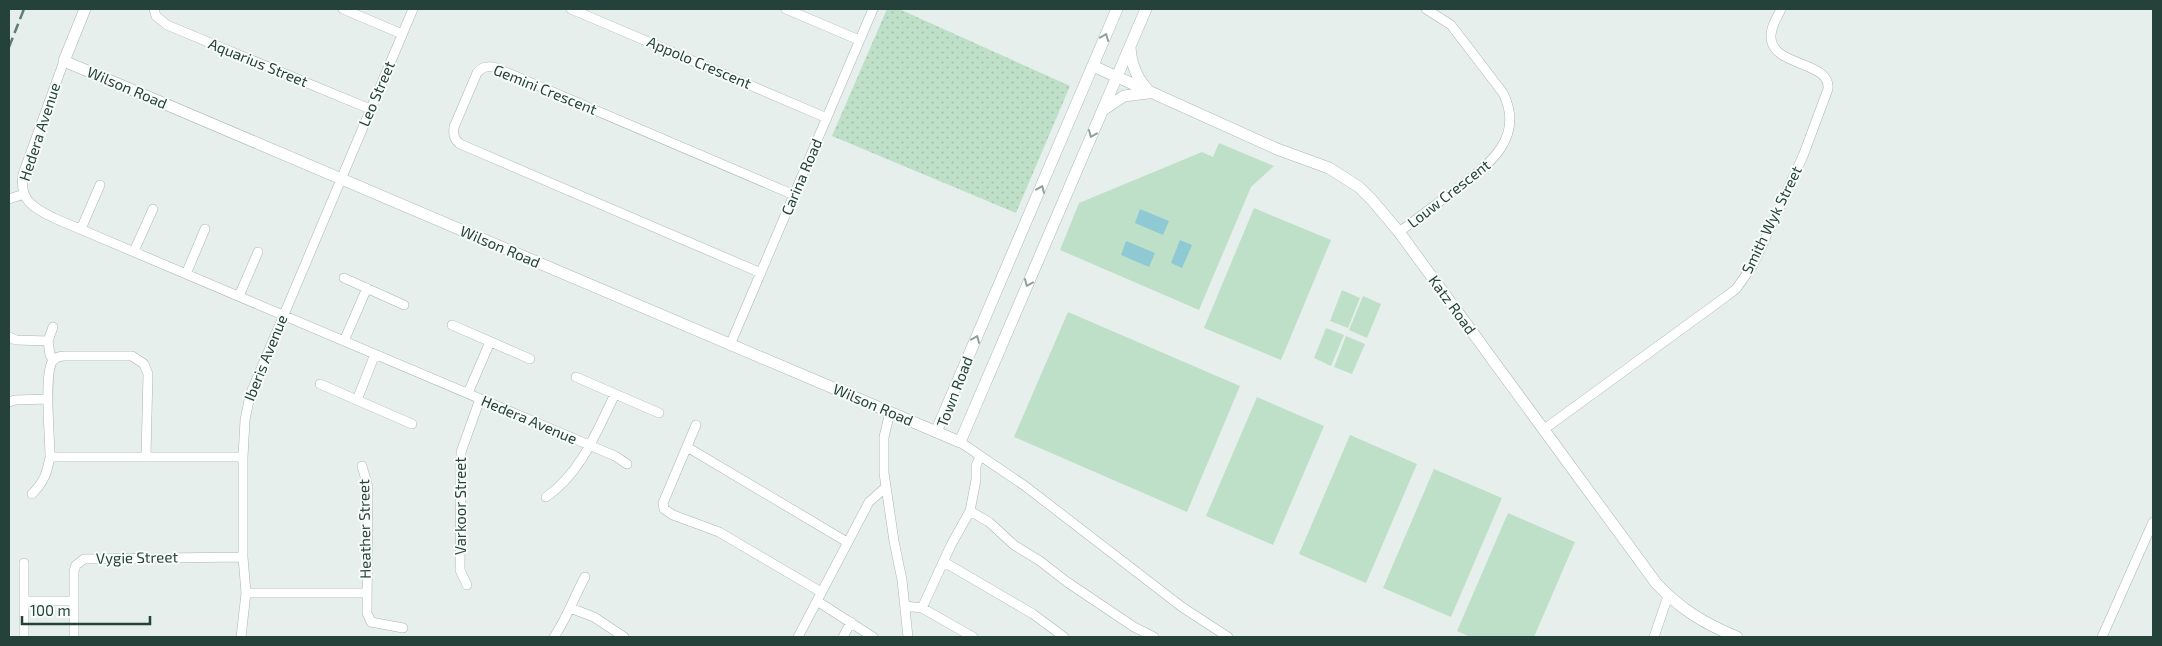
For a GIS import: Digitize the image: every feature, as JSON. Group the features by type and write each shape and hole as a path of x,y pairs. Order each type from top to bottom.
{"street":[{"path":"64,61 85,9"},
{"name":"Aquarius Street","path":"154,9 160,21 171,27 370,109"},
{"path":"343,9 402,34"},
{"name":"Leo Street","path":"341,179 413,9"},
{"name":"Appolo Crescent","path":"571,9 827,118"},
{"path":"786,9 859,40"},
{"name":"Carina Road","path":"730,345 873,9"},
{"name":"Town Road","path":"1117,9 936,432 960,442 1146,9"},
{"name":"Louw Crescent","path":"1399,232 1485,167 1499,151 1509,130 1509,106 1503,93 1451,25 1426,9"},
{"name":"Smith Wyk Street","path":"1544,430 1724,298 1746,276 1803,156 1828,89 1827,82 1820,74 1781,55 1773,47 1771,34 1781,9"},
{"path":"1130,45 1131,61 1137,75 1152,93"},
{"name":"Wilson Road","path":"64,61 936,432"},
{"name":"Hedera Avenue","path":"64,61 23,174 24,194 33,207 134,252 615,456 627,464"},
{"name":"Gemini Crescent","path":"761,273 460,144 455,140 453,134 454,127 477,73 481,68 487,66 494,67 794,195"},
{"name":"Katz Road","path":"1094,66 1277,149 1311,160 1346,177 1372,200 1399,232 1656,583 1668,596 1697,619 1737,637"},
{"path":"1101,112 1108,105 1124,96 1133,93 1152,93"},
{"name":"Iberis Avenue","path":"241,637 246,593 243,556 243,457 245,420 250,394 341,179"},
{"path":"81,229 100,184"},
{"path":"9,199 24,194"},
{"path":"134,252 153,209"},
{"path":"186,274 205,229"},
{"path":"239,296 258,252"},
{"path":"344,278 404,305"},
{"path":"344,340 368,288"},
{"path":"452,324 530,359"},
{"path":"53,326 48,341 50,355 53,360"},
{"path":"9,337 16,340 48,341"},
{"name":"Hedera Avenue","path":"468,393 490,342"},
{"path":"357,400 375,354"},
{"path":"32,494 46,475 50,456 48,399 50,367 53,360 58,356 132,356 144,364 148,374 146,456"},
{"path":"576,377 659,413"},
{"path":"320,384 412,424"},
{"name":"Hedera Avenue","path":"591,446 615,394"},
{"path":"9,402 15,400 48,399"},
{"name":"Varkoor Street","path":"467,585 460,570 461,452 480,399"},
{"path":"890,412 884,437 886,487 905,606 908,637"},
{"path":"696,425 663,503 664,509 673,515 719,532 819,596 873,637"},
{"path":"960,442 1056,509 1182,607 1228,637"},
{"path":"546,497 564,482 591,446"},
{"path":"687,446 847,542"},
{"path":"50,456 243,457"},
{"path":"922,608 970,511 976,480 976,466 980,456"},
{"name":"Heather Street","path":"362,466 368,487 367,613 371,622 404,628"},
{"path":"798,637 869,502 886,487"},
{"path":"970,511 989,522 1014,545 1040,561 1067,582 1134,627 1154,637"},
{"path":"2102,637 2153,522"},
{"name":"Vygie Street","path":"74,637 74,571 76,565 84,559 243,556"},
{"path":"944,562 1033,614 1064,637"},
{"path":"24,563 24,637"},
{"path":"554,637 585,577"},
{"name":"Heather Street","path":"246,593 366,594"},
{"path":"1654,637 1668,596"},
{"path":"24,601 73,601"},
{"path":"905,606 922,608 973,637"},
{"path":"570,608 594,617 624,637"},
{"path":"843,637 851,622"}],"green space":[{"path":"887,9 899,9 1070,86 1016,213 832,136"},
{"path":"1219,143 1274,166 1251,187 1199,310 1060,250 1079,203 1202,152 1213,157"},
{"path":"1254,208 1331,240 1281,360 1204,328"},
{"path":"1342,290 1360,298 1348,328 1330,321"},
{"path":"1363,296 1381,304 1367,338 1349,330"},
{"path":"1068,312 1240,386 1187,512 1014,437"},
{"path":"1326,328 1344,335 1331,366 1314,358"},
{"path":"1346,336 1365,344 1352,374 1334,367"},
{"path":"1257,397 1324,426 1273,545 1206,516"},
{"path":"1350,435 1417,464 1366,583 1299,554"},
{"path":"1434,469 1502,498 1451,617 1383,588"},
{"path":"1508,513 1575,542 1534,637 1470,637 1457,631"}],"water":[{"path":"1140,209 1169,221 1163,235 1135,223"},
{"path":"1180,240 1192,245 1182,268 1171,263"},
{"path":"1126,241 1155,253 1149,267 1121,255"}],"railway":[{"path":"9,47 24,9"}]}
